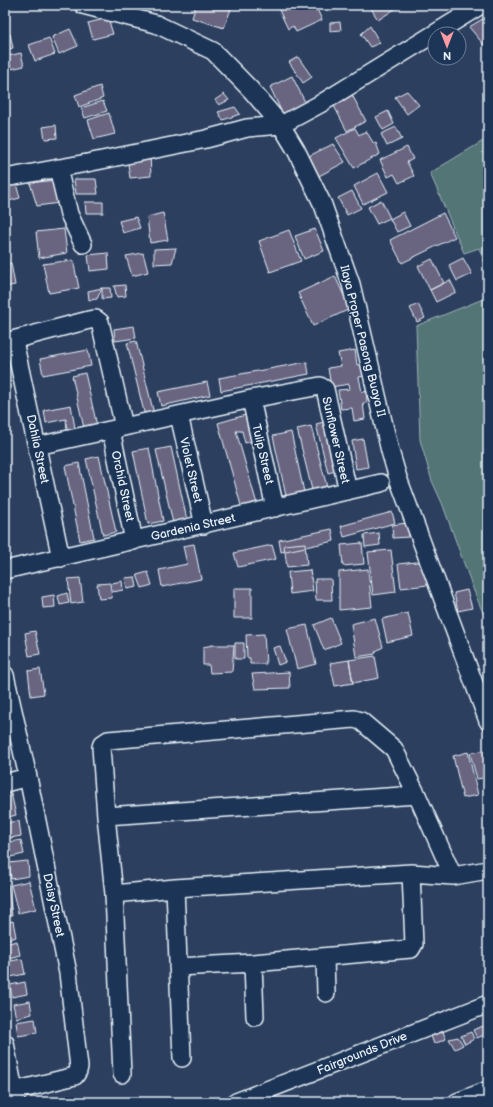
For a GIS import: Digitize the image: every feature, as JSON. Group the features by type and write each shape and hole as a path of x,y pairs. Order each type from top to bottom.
{"street":[{"name":"Ilaya Proper Pasong Buaya II","path":"83,5 156,24 212,51 251,90 281,125 296,150 323,205 348,277 390,451 398,478 488,721"},
{"path":"5,178 206,139 247,128 281,125 320,104 481,5"},
{"path":"58,168 69,214 83,244"},
{"name":"Orchid Street","path":"9,342 89,320 96,319 100,322 134,541"},
{"name":"Dahlia Street","path":"9,342 37,446 61,558"},
{"name":"Sunflower Street","path":"251,400 313,387 320,386 325,389 348,491"},
{"path":"37,446 251,400"},
{"name":"Tulip Street","path":"251,400 275,508"},
{"name":"Violet Street","path":"179,415 204,525"},
{"name":"Gardenia Street","path":"5,570 381,484"},
{"name":"Daisy Street","path":"5,675 28,777 68,973 79,1067 75,1076 15,1096"},
{"path":"122,1074 114,894 101,747 102,744 108,740 354,719 361,721 394,749 417,795 453,876"},
{"path":"5,783 28,777"},
{"path":"106,816 417,795"},
{"path":"114,894 175,888 411,873 453,876 488,870"},
{"path":"178,967 254,963 412,949 414,944 411,873"},
{"path":"175,888 182,1058"},
{"path":"325,957 326,994"},
{"path":"254,963 255,1017"},
{"name":"Fairgrounds Drive","path":"236,1102 488,1004"},
{"path":"5,1043 15,1096"},
{"path":"457,1102 488,1090"}],"green space":[{"path":"488,138 488,272 479,248 464,253 430,173"},
{"path":"488,297 488,625 442,503 432,481 420,440 416,326"}],"building":[{"path":"196,5 221,5 231,9 224,28 192,18"},
{"path":"289,5 315,5 322,20 296,32 293,26 288,29 279,10"},
{"path":"369,5 401,5 378,20"},
{"path":"486,17 488,20 488,43 484,45 469,27"},
{"path":"108,18 113,34 93,39 88,23"},
{"path":"340,22 341,30 330,31 330,23"},
{"path":"370,26 380,43 370,47 361,34"},
{"path":"70,29 78,46 59,54 52,37"},
{"path":"10,34 13,48 5,50 5,36"},
{"path":"49,38 55,54 35,61 29,45"},
{"path":"21,53 24,66 11,69 8,56"},
{"path":"298,57 312,77 303,83 289,62"},
{"path":"292,76 307,106 284,117 270,87"},
{"path":"100,86 103,98 79,107 75,95"},
{"path":"407,91 419,105 407,114 395,97"},
{"path":"351,93 366,121 347,131 332,102"},
{"path":"224,94 229,100 219,105 215,100"},
{"path":"103,101 107,111 85,118 81,108"},
{"path":"235,107 240,114 223,120 218,112"},
{"path":"388,111 394,124 383,130 376,117"},
{"path":"109,113 115,134 94,139 88,120"},
{"path":"56,125 57,138 45,139 43,127"},
{"path":"396,127 402,139 387,146 381,134"},
{"path":"355,128 359,135 366,131 374,144 376,143 380,154 354,168 336,138"},
{"path":"333,144 345,162 317,177 305,158"},
{"path":"407,147 413,159 407,162 414,176 399,183 394,174 388,177 380,160"},
{"path":"150,153 151,176 130,178 127,157"},
{"path":"378,173 388,192 363,204 354,186"},
{"path":"14,177 20,198 5,202 5,179"},
{"path":"74,179 96,179 98,194 76,194"},
{"path":"55,180 59,203 37,206 30,183"},
{"path":"352,191 361,208 347,215 338,198"},
{"path":"381,200 390,218 377,224 368,207"},
{"path":"85,202 103,202 103,213 86,213"},
{"path":"403,212 410,226 397,232 390,219"},
{"path":"163,213 168,240 150,243 147,217"},
{"path":"443,213 455,237 402,263 390,240"},
{"path":"136,217 140,228 123,233 119,221"},
{"path":"64,229 67,253 39,258 36,232"},
{"path":"315,229 324,251 304,259 295,236"},
{"path":"289,230 301,261 270,272 259,241"},
{"path":"176,248 172,263 154,264 154,249"},
{"path":"108,253 109,269 90,271 88,255"},
{"path":"143,253 148,272 132,276 126,256"},
{"path":"463,258 472,274 457,281 449,265"},
{"path":"432,259 444,283 430,290 418,266"},
{"path":"73,260 79,288 49,293 43,264"},
{"path":"11,263 15,285 5,287 5,264"},
{"path":"335,276 350,309 313,326 298,293"},
{"path":"450,280 456,292 436,302 430,290"},
{"path":"125,285 126,296 117,297 114,286"},
{"path":"102,288 110,288 111,298 102,299"},
{"path":"102,288 97,299 89,300 88,291"},
{"path":"418,304 425,318 417,322 410,308"},
{"path":"134,326 136,338 115,341 114,329"},
{"path":"136,341 154,414 145,416 127,343"},
{"path":"88,350 91,366 43,375 40,359"},
{"path":"355,350 357,365 363,364 364,376 359,377 362,392 366,391 367,402 363,403 365,419 354,421 352,408 341,409 338,390 350,389 349,384 331,387 328,368 341,366 338,353"},
{"path":"307,362 309,374 221,391 219,378"},
{"path":"85,373 97,426 84,428 72,376"},
{"path":"207,382 210,395 161,406 158,392"},
{"path":"71,405 75,428 67,430 66,419 46,423 44,410"},
{"path":"249,414 257,440 245,443 242,431 236,431 257,504 242,509 218,423"},
{"path":"324,422 335,471 328,473 316,424"},
{"path":"311,426 327,487 312,490 297,429"},
{"path":"291,432 304,492 286,496 273,436"},
{"path":"363,439 368,467 356,469 352,441"},
{"path":"171,447 187,520 173,523 156,450"},
{"path":"149,448 163,521 148,524 133,451"},
{"path":"99,456 116,532 103,535 86,459"},
{"path":"79,463 94,538 80,541 65,466"},
{"path":"392,512 395,523 344,537 341,526"},
{"path":"407,523 409,537 393,538 392,525"},
{"path":"332,529 334,541 281,552 279,540"},
{"path":"379,533 380,545 365,547 364,535"},
{"path":"305,543 307,565 287,567 284,545"},
{"path":"362,543 364,564 343,566 341,545"},
{"path":"194,544 201,579 162,587 159,570 187,564 183,546"},
{"path":"272,545 276,559 238,567 234,553"},
{"path":"391,550 396,592 373,595 368,552"},
{"path":"425,561 428,585 401,588 398,564"},
{"path":"368,569 372,607 339,610 339,572"},
{"path":"310,570 313,591 290,594 288,572"},
{"path":"148,572 152,585 142,588 137,575"},
{"path":"135,577 137,587 127,589 125,578"},
{"path":"80,578 83,602 71,604 68,579"},
{"path":"315,579 331,579 332,600 316,600"},
{"path":"122,581 123,590 113,592 112,583"},
{"path":"110,583 112,598 99,599 97,584"},
{"path":"234,588 252,588 252,618 234,618"},
{"path":"467,590 472,608 458,611 454,593"},
{"path":"67,593 69,603 60,605 58,596"},
{"path":"54,595 55,607 43,608 42,597"},
{"path":"408,613 413,636 387,642 382,619"},
{"path":"331,618 341,643 324,650 314,625"},
{"path":"375,618 383,647 376,651 375,654 356,657 351,624"},
{"path":"307,625 316,664 297,669 287,629"},
{"path":"35,631 40,654 29,656 25,633"},
{"path":"264,634 266,664 250,664 250,658 247,658 246,635"},
{"path":"235,643 244,643 244,659 235,659"},
{"path":"213,645 234,645 232,672 210,673 209,665 203,665 203,647"},
{"path":"280,646 286,662 278,665 273,648"},
{"path":"375,656 379,678 353,683 349,660"},
{"path":"349,660 353,683 335,686 330,663"},
{"path":"40,669 44,694 31,696 28,671"},
{"path":"289,672 290,688 255,689 252,674"},
{"path":"5,741 9,756 5,757"},
{"path":"486,750 488,757 488,777 477,779 470,753"},
{"path":"468,752 478,795 463,798 453,756"},
{"path":"11,793 16,815 5,818 5,794"},
{"path":"19,821 21,836 5,839 5,823"},
{"path":"21,840 24,854 6,858 5,843"},
{"path":"28,861 29,876 11,879 9,863"},
{"path":"29,881 36,909 18,913 11,885"},
{"path":"5,884 8,884 12,916 5,917"},
{"path":"13,921 16,937 5,940 5,923"},
{"path":"17,941 20,955 5,959 5,944"},
{"path":"22,959 25,974 5,978 5,962"},
{"path":"25,982 27,994 12,997 10,985"},
{"path":"30,1001 32,1014 16,1018 13,1004"},
{"path":"35,1019 37,1033 18,1036 16,1022"},
{"path":"483,1026 486,1034 477,1038 473,1030"},
{"path":"443,1032 446,1039 434,1044 431,1036"},
{"path":"471,1032 474,1039 465,1044 461,1036"},
{"path":"458,1037 463,1045 455,1049 449,1039"}]}
